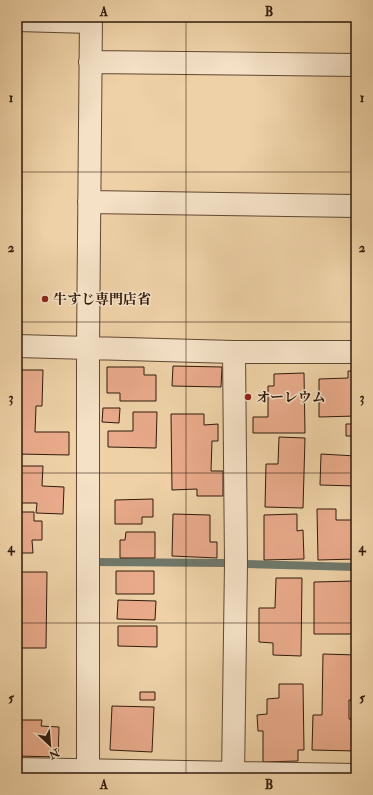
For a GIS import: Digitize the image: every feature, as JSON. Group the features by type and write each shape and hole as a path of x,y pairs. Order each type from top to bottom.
{"street":[{"path":"17,20 91,19 88,348 88,774"},
{"path":"90,62 356,65"},
{"path":"89,202 356,206"},
{"path":"17,346 234,352 356,352"},
{"path":"233,775 236,564 234,352"},
{"path":"17,769 88,774 356,775"}],"building":[{"path":"173,366 222,367 221,387 172,386"},
{"path":"107,367 144,367 144,375 156,375 156,401 120,401 120,393 107,393"},
{"path":"17,370 43,370 42,406 36,406 35,432 69,432 69,455 17,454"},
{"path":"348,371 356,371 356,416 319,417 319,379 348,378"},
{"path":"304,373 305,433 253,433 253,417 268,417 268,386 274,386 274,374"},
{"path":"103,408 120,408 119,423 102,422"},
{"path":"133,412 157,412 156,448 108,447 108,431 133,431"},
{"path":"171,414 204,414 204,425 218,424 218,441 212,441 211,471 223,471 223,496 197,496 197,489 172,490"},
{"path":"346,424 356,424 356,436 346,436"},
{"path":"279,437 305,438 303,508 265,507 266,464 278,464"},
{"path":"321,454 356,456 356,486 320,485"},
{"path":"17,466 43,466 42,486 64,487 63,514 36,513 37,503 17,503"},
{"path":"153,499 153,517 142,517 142,524 115,524 115,500"},
{"path":"317,509 336,509 336,520 356,520 356,559 318,560"},
{"path":"17,512 34,512 34,521 42,521 42,540 32,540 33,553 17,553"},
{"path":"173,514 210,515 210,542 217,542 217,558 172,556"},
{"path":"297,514 297,531 303,530 304,559 264,560 264,515"},
{"path":"126,532 155,532 155,558 120,558 120,540 125,540"},
{"path":"116,571 154,571 154,594 116,594"},
{"path":"17,572 47,572 46,648 17,648"},
{"path":"276,578 302,578 301,656 273,655 273,643 259,642 259,608 275,608"},
{"path":"356,581 356,627 354,627 354,634 314,634 314,582"},
{"path":"118,600 156,601 155,620 117,619"},
{"path":"118,626 157,626 157,647 118,646"},
{"path":"323,654 356,655 356,701 349,700 349,719 356,719 356,751 312,750 313,715 322,715"},
{"path":"279,684 303,684 304,750 298,750 298,761 263,762 263,731 258,731 257,715 267,714 267,699 279,698"},
{"path":"140,692 155,692 155,700 140,700"},
{"path":"112,706 154,707 152,752 110,750"},
{"path":"17,720 42,720 41,726 59,727 58,757 17,756"}],"waterway":[{"path":"95,562 229,563"},
{"path":"247,564 356,567"}],"place":[{"name":"牛すじ専門店省","path":"45,299"},
{"name":"オーレウム","path":"248,397"}]}
